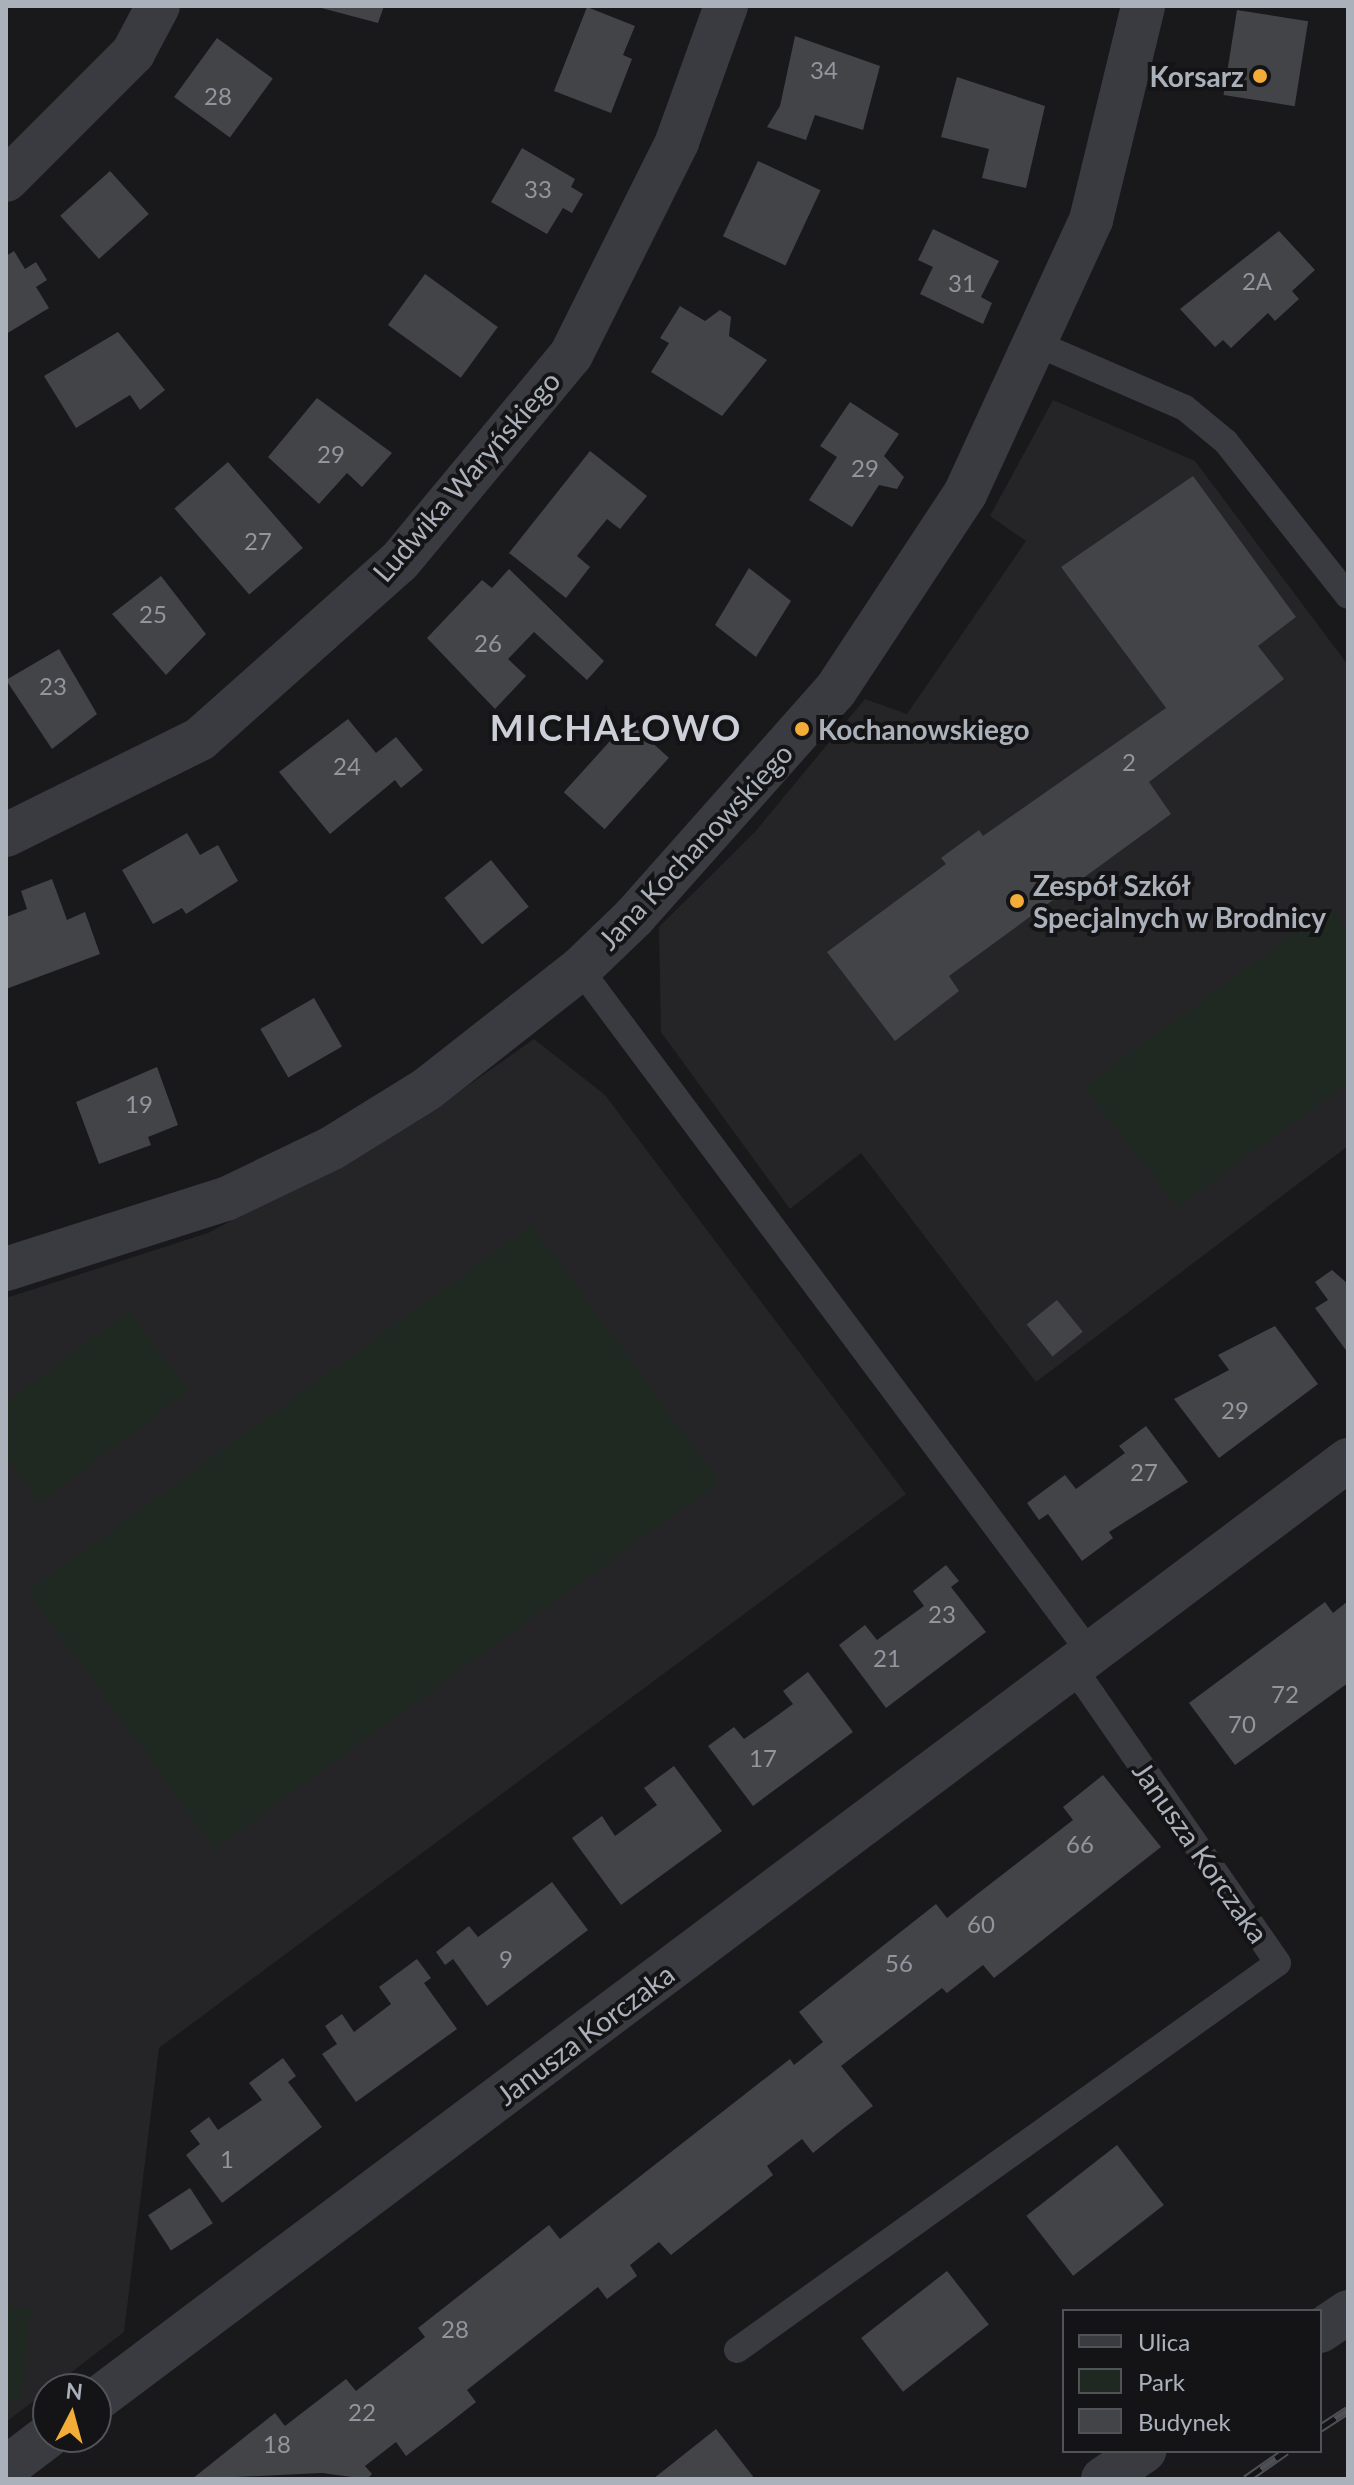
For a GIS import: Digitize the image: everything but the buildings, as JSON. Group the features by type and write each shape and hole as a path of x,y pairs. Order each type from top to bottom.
{"street":[{"path":"6,180 133,53 158,6"},
{"name":"Ludwika Waryńskiego","path":"6,835 200,739 399,562 571,355 677,142 726,6"},
{"name":"Jana Kochanowskiego","path":"6,1269 226,1199 332,1148 427,1089 580,969 835,691 965,494 1091,220 1143,6"},
{"name":"Janusza Korczaka","path":"112,2388 1348,1460"},
{"path":"1322,2330 1348,2312"},
{"path":"6,2468 32,2448"},
{"path":"1103,2479 1141,2453"}],"lane":[{"path":"1035,343 1185,408 1226,442 1348,596"},
{"path":"580,969 1082,1661"},
{"name":"Janusza Korczaka","path":"737,2350 1278,1963 1082,1661"}],"shaded area":[{"name":"Zespół Szkół Specjalnych w Brodnicy","path":"1053,400 1195,461 1348,665 1348,1146 1036,1382 861,1153 790,1209 661,1032 659,927 754,833 865,699 907,714 1026,541 990,516"},
{"path":"534,1039 605,1095 906,1494 159,2048 124,2332 70,2373 32,2373 32,2402 6,2422 6,1298 208,1233 416,1122"}],"green space":[{"path":"1330,906 1348,931 1348,1083 1177,1207 1084,1087"},
{"path":"532,1225 719,1482 215,1848 28,1591"},
{"path":"129,1311 189,1391 39,1503 6,1459 6,1402"},
{"path":"6,2306 31,2309 20,2402 6,2400"}],"railway":[{"path":"1322,2427 1348,2410"},
{"path":"1246,2479 1283,2453"}],"place":[{"name":"Korsarz","path":"1260,76"},
{"name":"Kochanowskiego","path":"802,729"},
{"name":"Zespół Szkół Specjalnych w Brodnicy","path":"1017,901"}],"district":[{"name":"MICHAŁOWO","path":"616,728"}]}
